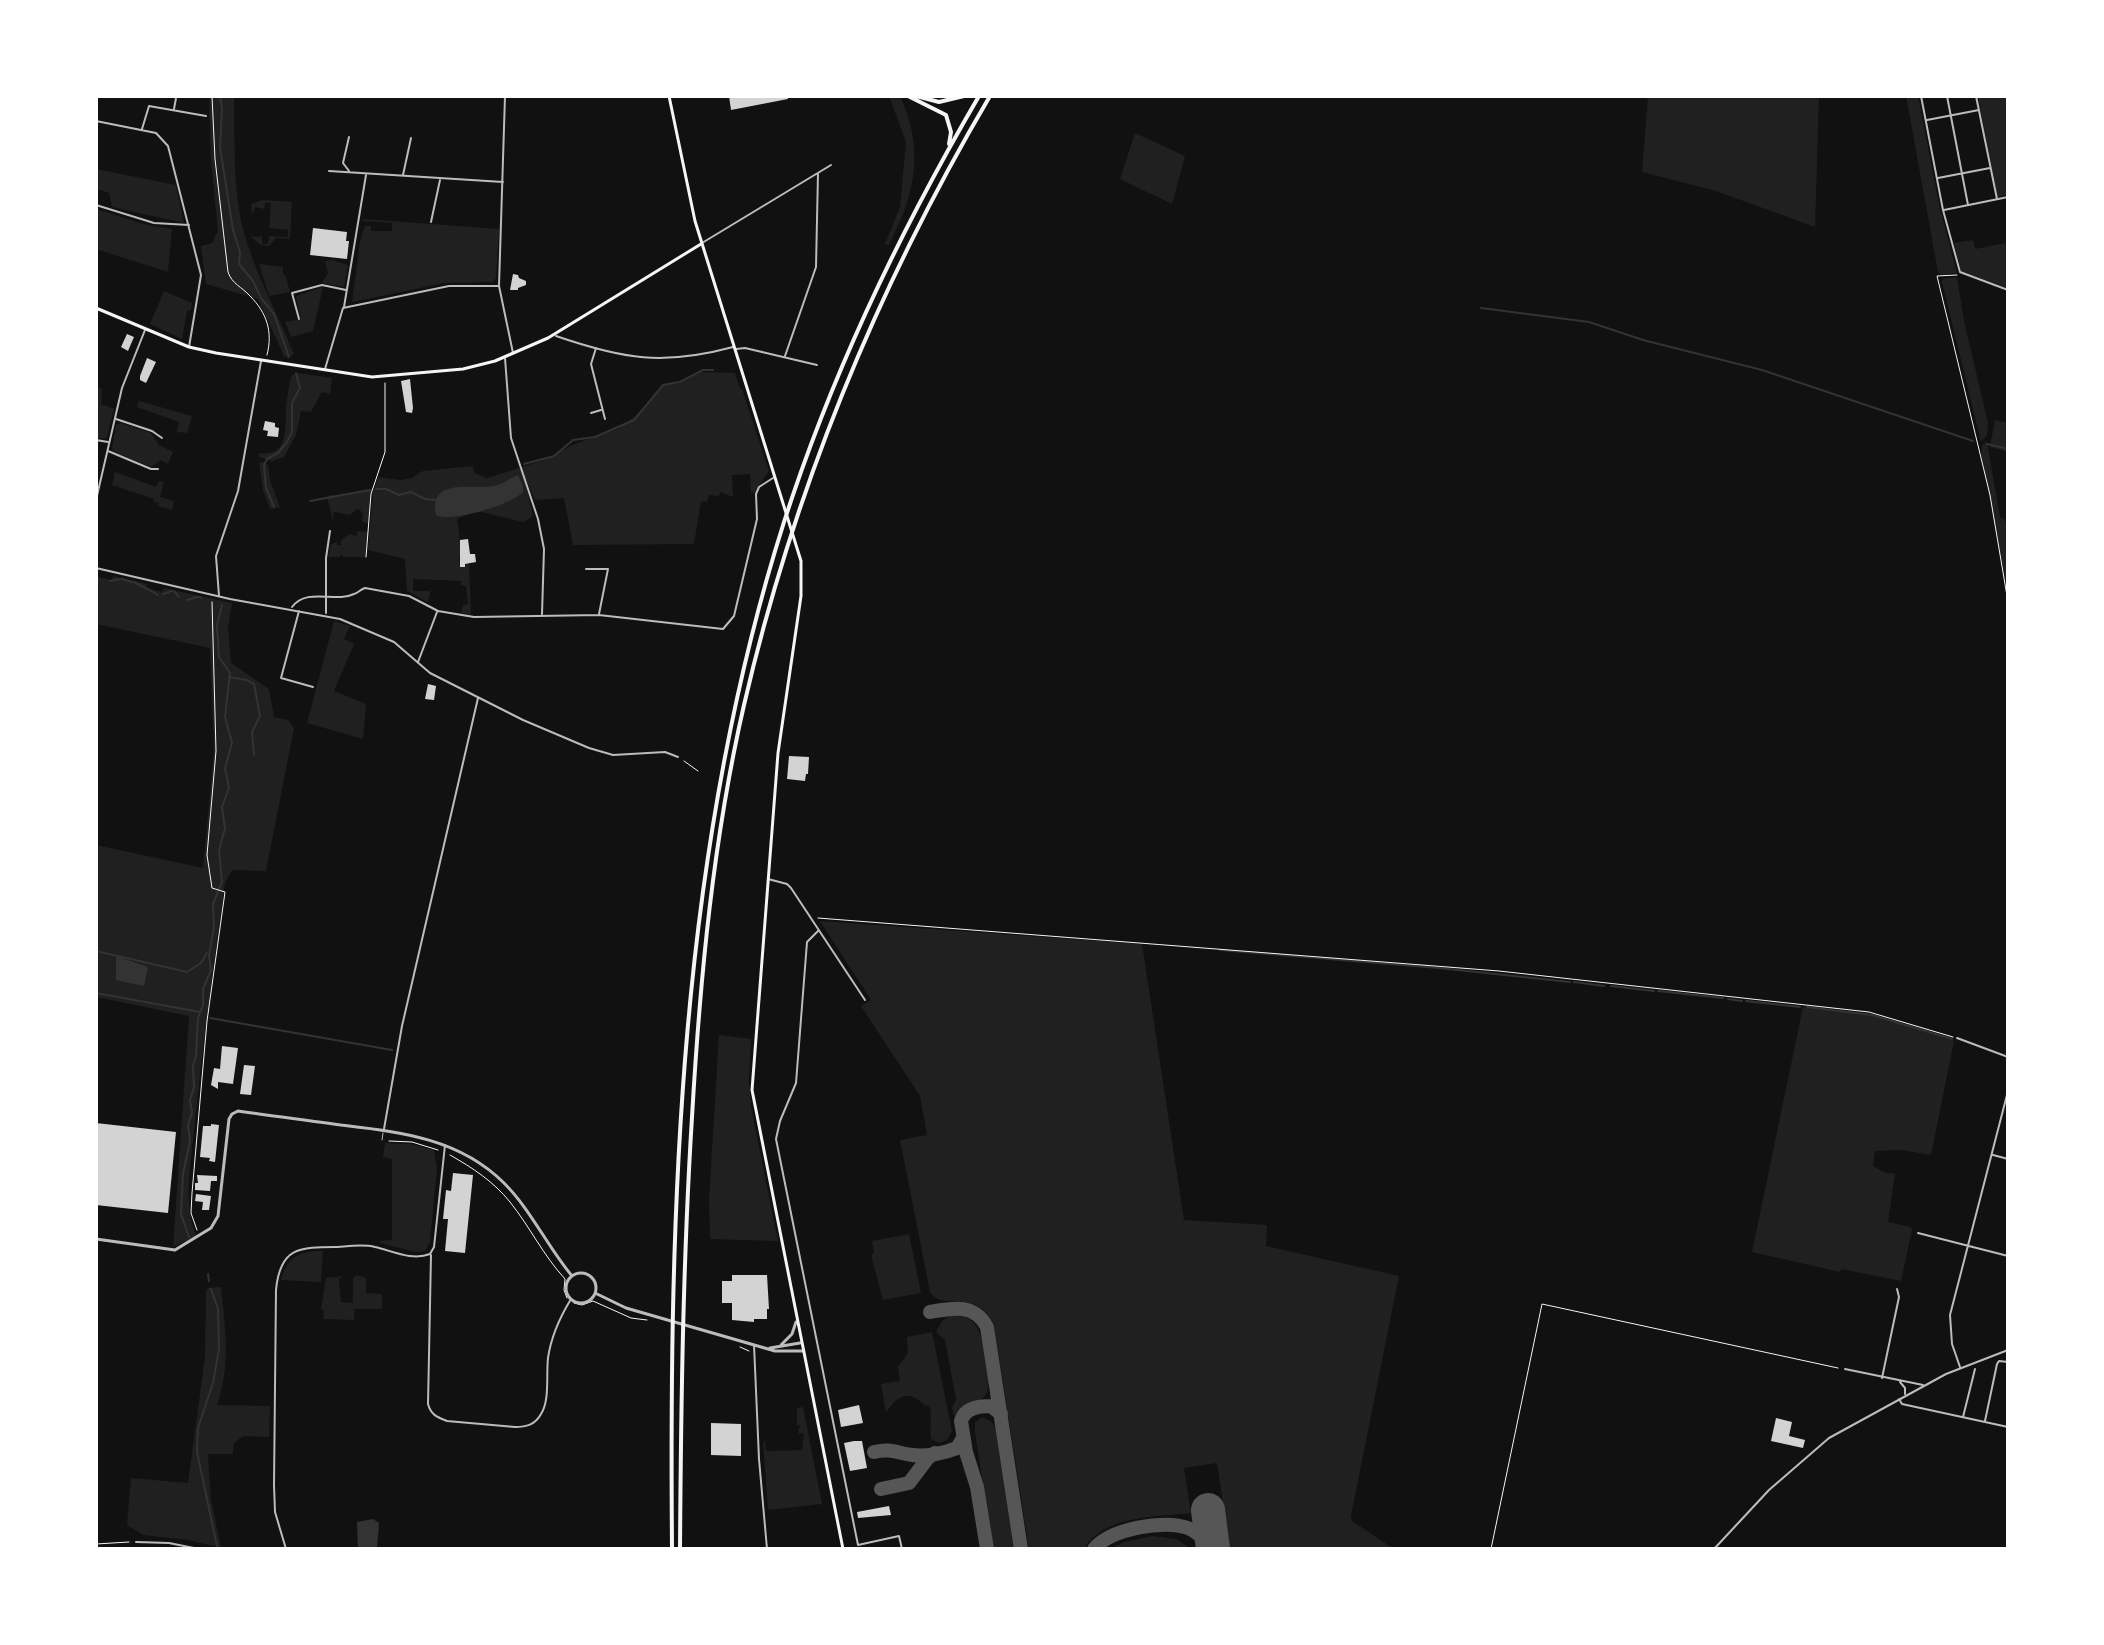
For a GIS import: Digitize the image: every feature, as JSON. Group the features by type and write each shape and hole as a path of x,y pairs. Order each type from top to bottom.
{"highway":[{"path":"908,96 946,115 951,132 948,150"},
{"path":"916,96 939,102 964,96"},
{"path":"672,1549 676,1245 685,1079 698,926 717,795 733,715 758,610 825,407 892,256 979,96"},
{"path":"680,1549 686,1217 696,1053 708,927 744,703 789,540 833,414 904,253 990,96"}],"main road":[{"path":"669,96 702,243 800,552 802,578 781,720 752,1076 754,1105 843,1549"},
{"path":"96,308 189,347 361,376 475,367 553,335 587,311 702,243"}],"street":[{"path":"505,96 499,286 513,354"},
{"path":"1921,96 1943,210 1962,275 2008,290"},
{"path":"1947,96 1968,205"},
{"path":"1976,96 1997,199"},
{"path":"174,110 176,98"},
{"path":"142,130 149,106 206,116"},
{"path":"1926,120 1979,110"},
{"path":"96,121 156,133 168,146 201,275 189,347"},
{"path":"349,137 343,163 349,172"},
{"path":"403,175 411,138"},
{"path":"702,243 831,165"},
{"path":"1937,179 1990,168"},
{"path":"329,171 504,182"},
{"path":"325,370 347,291 367,173"},
{"path":"785,356 816,267 818,173"},
{"path":"431,222 441,178"},
{"path":"1943,210 2008,197"},
{"path":"96,205 154,223 190,225"},
{"path":"299,319 292,293 322,285 347,291"},
{"path":"343,308 449,286 499,286"},
{"path":"96,500 126,374 145,329"},
{"path":"553,335 632,356 666,359 695,357 745,348 817,365"},
{"path":"596,347 591,364 605,419"},
{"path":"505,357 511,438 538,519 544,549 542,615"},
{"path":"219,596 216,556 240,481 261,360"},
{"path":"591,413 602,410"},
{"path":"115,419 152,431 162,438"},
{"path":"96,440 109,442"},
{"path":"107,451 158,469"},
{"path":"291,608 294,603 304,599 354,595 360,589 377,589 415,598 438,611 474,617 599,615 715,629 728,626 734,616 757,519 756,494 759,487 776,476"},
{"path":"326,615 330,531"},
{"path":"96,568 219,596 326,615 386,638 430,673 523,720 605,754 665,752 678,757"},
{"path":"586,569 608,569 599,615"},
{"path":"281,678 299,610"},
{"path":"418,663 438,611"},
{"path":"274,677 313,687"},
{"path":"384,1130 420,945 479,696"},
{"path":"767,879 787,884 865,1000"},
{"path":"819,930 807,942 796,1083 776,1139 858,1547 899,1536 902,1549"},
{"path":"1957,1038 2008,1057"},
{"path":"1961,1368 1952,1344 1950,1315 2008,1091"},
{"path":"96,1239 180,1249 214,1224 218,1216 229,1119 234,1112 384,1130 419,1136 445,1145 471,1158 505,1184 572,1276"},
{"path":"445,1145 434,1247 430,1254 430,1411 437,1418 447,1421 515,1427 536,1422 544,1409 551,1346 571,1299 566,1286 572,1276 581,1273 590,1276 596,1284 595,1293 585,1303 571,1299"},
{"path":"1991,1155 2008,1159"},
{"path":"1918,1233 2008,1256"},
{"path":"281,1549 286,1548 275,1512 274,1485 276,1290 281,1266 295,1250 315,1247 370,1246 416,1257 430,1254"},
{"path":"1882,1378 1899,1297 1897,1289"},
{"path":"595,1293 626,1308 775,1351 802,1351"},
{"path":"781,1345 792,1334 796,1322"},
{"path":"770,1348 800,1343"},
{"path":"754,1344 767,1549"},
{"path":"1714,1549 1769,1490 1829,1438 1924,1385 2008,1350"},
{"path":"1985,1422 1998,1362 2008,1362"},
{"path":"1845,1369 1924,1385"},
{"path":"1963,1417 1975,1369"},
{"path":"1900,1382 1905,1388 1905,1395"},
{"path":"1899,1399 1902,1404 2007,1427 2008,1420"},
{"path":"136,1542 169,1543 199,1549"}],"lane":[{"path":"382,1140 384,1130"}],"path":[{"path":"212,96 215,159 228,272 233,282 250,296 268,321 271,332 267,355"},
{"path":"1962,275 1937,276 1987,484 2008,602"},
{"path":"366,557 371,494 385,452 385,376"},
{"path":"201,1235 191,1213 192,1193 207,1021 225,892 215,889 209,882 207,855 216,751 211,621 213,594"},
{"path":"678,757 698,771"},
{"path":"812,918 1499,971 1869,1012 1957,1038"},
{"path":"382,1140 412,1142 444,1152"},
{"path":"1491,1549 1542,1304 1845,1369"},
{"path":"96,1544 136,1542"}],"shaded area":[{"path":"209,96 234,96 239,209 248,246 294,354 288,358 284,356 258,299 206,284 201,246 212,243 218,231"},
{"path":"889,96 900,96 908,116 914,172 905,208 889,245 885,244 900,207 906,142"},
{"path":"1648,96 1819,96 1815,227 1716,191 1642,172"},
{"path":"1906,96 1918,96 1940,209 1957,273 1942,275 1938,272"},
{"path":"1978,96 2008,96 2008,195 1997,197"},
{"path":"1135,133 1185,156 1172,204 1120,179"},
{"path":"96,169 176,185 184,223 112,207 109,193 96,189"},
{"path":"262,200 292,202 290,239 276,238 269,246 261,245 252,238 251,230 253,237 262,236 262,244 268,244 269,236 288,237 288,230 269,228 271,203 265,203 264,209 255,207 252,215 251,204"},
{"path":"96,209 147,225 172,229 168,272 96,249"},
{"path":"363,219 499,229 496,278 493,282 444,283 352,302 365,226 371,226 371,231 392,231 392,223"},
{"path":"1973,240 1975,249 2005,243 2008,288 1961,271 1954,243"},
{"path":"325,261 348,265 344,287 322,283 328,273"},
{"path":"259,264 283,267 290,292 269,296"},
{"path":"1957,277 1988,423 1987,435 1981,442 1942,282 1943,279"},
{"path":"323,287 313,331 291,337 285,322 301,319 296,296"},
{"path":"164,291 192,303 191,310 187,311 182,339 150,324"},
{"path":"701,372 735,373 769,471 754,493 751,493 750,474 732,475 733,497 720,492 719,496 709,495 707,502 701,501 694,544 573,545 564,498 535,500 523,472 533,516 523,522 477,511 457,519 462,555 459,556 460,567 469,563 471,615 461,613 463,605 468,604 466,586 461,585 461,581 413,579 413,591 429,591 431,588 428,602 407,591 405,559 368,550 373,493 378,477 400,480 412,478 423,471 473,466 474,473 487,478 544,460 572,445 618,429 643,410 663,385 679,384"},
{"path":"297,373 332,378 330,394 322,392 311,412 301,411 296,435 284,457 272,461 259,457 258,453 275,451 283,440 291,376"},
{"path":"96,387 102,389 101,404 114,409 104,439 96,437"},
{"path":"139,401 192,416 187,433 177,432 179,422 137,407"},
{"path":"1995,420 2008,423 2008,452 1990,447"},
{"path":"121,423 151,433 159,445 173,452 168,464 161,460 151,467 115,452 112,449 116,425"},
{"path":"1987,442 2000,517 2005,520 2008,537 2008,594 1981,455 1982,445"},
{"path":"259,463 268,465 270,481 280,507 270,509 263,490"},
{"path":"115,472 156,487 159,481 164,482 160,497 174,501 172,510 158,506 154,499 112,485"},
{"path":"518,475 523,492 506,502 467,515 436,515 435,503 446,490 494,486"},
{"path":"372,489 368,523 362,522 363,513 359,512 362,510 357,509 350,515 334,512 333,521 327,496"},
{"path":"358,531 368,532 365,557 344,557 341,554 340,557 328,557 331,544 337,542 341,545 341,540 350,534 356,536"},
{"path":"113,576 147,584 147,588 162,592 164,588 232,603 228,628 231,663 269,689 274,717 288,720 294,728 266,871 232,870 225,883 190,1164 190,1208 196,1236 173,1247 189,1016 96,997 96,845 203,868 214,750 210,648 96,624 96,577 112,580"},
{"path":"334,621 350,626 344,639 354,644 334,691 366,704 363,739 307,723"},
{"path":"820,921 1142,944 1184,1220 1267,1225 1266,1246 1399,1276 1351,1516 1352,1521 1394,1549 1230,1549 1217,1463 1184,1468 1191,1513 1147,1517 1117,1524 1093,1538 1084,1549 1029,1549 994,1324 978,1306 943,1301 930,1292 900,1140 927,1135 920,1096 861,1006 871,1000"},
{"path":"116,956 148,967 144,986 116,980"},
{"path":"1803,1007 1875,1015 1954,1041 1931,1155 1902,1150 1875,1151 1873,1166 1895,1174 1888,1222 1911,1227 1912,1230 1901,1281 1841,1269 1840,1272 1752,1252"},
{"path":"719,1035 751,1039 751,1107 778,1241 710,1239 709,1198"},
{"path":"385,1143 411,1144 434,1150 437,1168 430,1242 425,1251 416,1252 380,1243 392,1240 392,1159 383,1157"},
{"path":"909,1234 921,1293 883,1300 871,1255 874,1253 872,1241"},
{"path":"323,1251 321,1282 281,1280 287,1265 296,1256"},
{"path":"357,1275 366,1278 366,1293 382,1294 382,1309 354,1309 354,1320 323,1319 324,1311 321,1309 326,1278 344,1276 339,1279 341,1302 353,1303 353,1278"},
{"path":"221,1287 225,1361 217,1405 270,1406 269,1437 243,1436 234,1443 233,1454 208,1454 211,1500 221,1548 188,1540 143,1535 127,1525 131,1478 188,1483 205,1357 206,1291"},
{"path":"952,1315 970,1319 975,1324 983,1348 988,1382 985,1396 962,1409 955,1419 952,1408 956,1399 945,1340 936,1332 942,1321"},
{"path":"932,1332 952,1431 947,1440 939,1443 931,1439 929,1405 925,1406 908,1396 898,1399 886,1413 881,1384 900,1381 898,1367 908,1353 907,1337"},
{"path":"803,1407 822,1504 768,1510 763,1441 766,1451 802,1450 804,1434 798,1433 797,1408"},
{"path":"982,1417 991,1421 996,1429 1014,1549 993,1549 975,1432 975,1423"},
{"path":"373,1519 379,1523 377,1549 358,1549 357,1522"},
{"path":"1152,1536 1177,1539 1191,1549 1110,1549 1124,1542"}],"building":[{"path":"729,96 787,96 788,99 731,110"},
{"path":"313,228 347,232 347,259 310,255"},
{"path":"513,274 526,281 526,285 510,290"},
{"path":"127,334 134,337 128,351 121,347"},
{"path":"147,358 156,362 146,383 140,380 140,376"},
{"path":"410,379 412,413 406,412 401,381"},
{"path":"265,421 275,423 275,427 279,428 278,437 267,436 268,431 263,430"},
{"path":"468,539 470,554 475,554 476,562 460,567 460,540"},
{"path":"428,684 436,686 434,700 425,699"},
{"path":"789,756 809,757 805,781 787,779"},
{"path":"222,1046 238,1048 233,1084 218,1082 218,1089 211,1085 214,1068 220,1069"},
{"path":"244,1065 255,1066 251,1095 240,1094"},
{"path":"96,1123 176,1132 168,1213 96,1205"},
{"path":"219,1125 215,1162 200,1157 203,1126"},
{"path":"453,1173 473,1175 465,1253 445,1251 448,1219 443,1219 446,1190 451,1191"},
{"path":"197,1175 217,1176 217,1181 211,1181 210,1191 195,1190"},
{"path":"196,1194 211,1196 209,1210 202,1210 203,1202 195,1201"},
{"path":"732,1275 767,1275 767,1319 754,1319 754,1322 732,1320 732,1303 722,1303 722,1281 732,1281"},
{"path":"859,1405 863,1423 841,1427 838,1410"},
{"path":"1776,1418 1792,1422 1789,1436 1805,1440 1803,1448 1771,1441"},
{"path":"711,1423 741,1424 741,1456 711,1455"},
{"path":"862,1441 867,1468 850,1471 844,1443"},
{"path":"889,1506 891,1515 858,1518 857,1512"}],"waterway":[{"path":"220,96 220,147 233,230 240,252 239,264 274,314 289,357"},
{"path":"1481,308 1589,322 1643,340 1762,370 1973,441"},
{"path":"524,464 554,456 573,440 595,437 634,420 663,385 680,382 703,370 713,370"},
{"path":"274,507 266,488 264,465 267,459 278,453 292,432 292,403 300,388 296,373"},
{"path":"1987,444 2008,449"},
{"path":"376,489 386,489 399,495 411,492 425,499 437,500"},
{"path":"310,501 370,490"},
{"path":"110,581 121,579"},
{"path":"122,579 132,582"},
{"path":"134,582 147,589"},
{"path":"148,589 158,595"},
{"path":"163,594 172,591"},
{"path":"174,591 179,597"},
{"path":"187,600 197,597"},
{"path":"189,1237 181,1214 183,1174 190,1141 188,1125 192,1113 190,1100 194,1087 198,1018 203,1005 203,989 211,970 209,955 214,927 213,904 222,882 219,850 225,828 222,807 229,788 225,768 232,743 225,717 230,673 219,657 217,625 222,605"},
{"path":"229,677 254,684 260,716 252,732 254,755"},
{"path":"1220,950 1570,982"},
{"path":"96,951 187,972 201,963 207,953"},
{"path":"1574,982 1604,986"},
{"path":"1611,986 1654,991"},
{"path":"1658,991 1723,998"},
{"path":"96,993 200,1012"},
{"path":"1728,999 1742,1001"},
{"path":"1746,1001 1800,1007"},
{"path":"1807,1007 1872,1015 1952,1039"},
{"path":"210,1018 392,1050"},
{"path":"208,1274 209,1281"},
{"path":"211,1289 218,1309 219,1349 213,1383 198,1428 197,1452 217,1546"}],"taxiway":[{"path":"930,1312 962,1309 976,1314 987,1327 1021,1549"},
{"path":"987,1549 977,1487 966,1452 961,1421 969,1411 981,1407 991,1406 1001,1414"},
{"path":"874,1452 935,1454 957,1448 963,1438"},
{"path":"881,1489 909,1483 935,1453"},
{"path":"1094,1549 1124,1531 1152,1525 1178,1525 1192,1530 1211,1549"}],"runway":[{"path":"1208,1510 1213,1549"}]}
